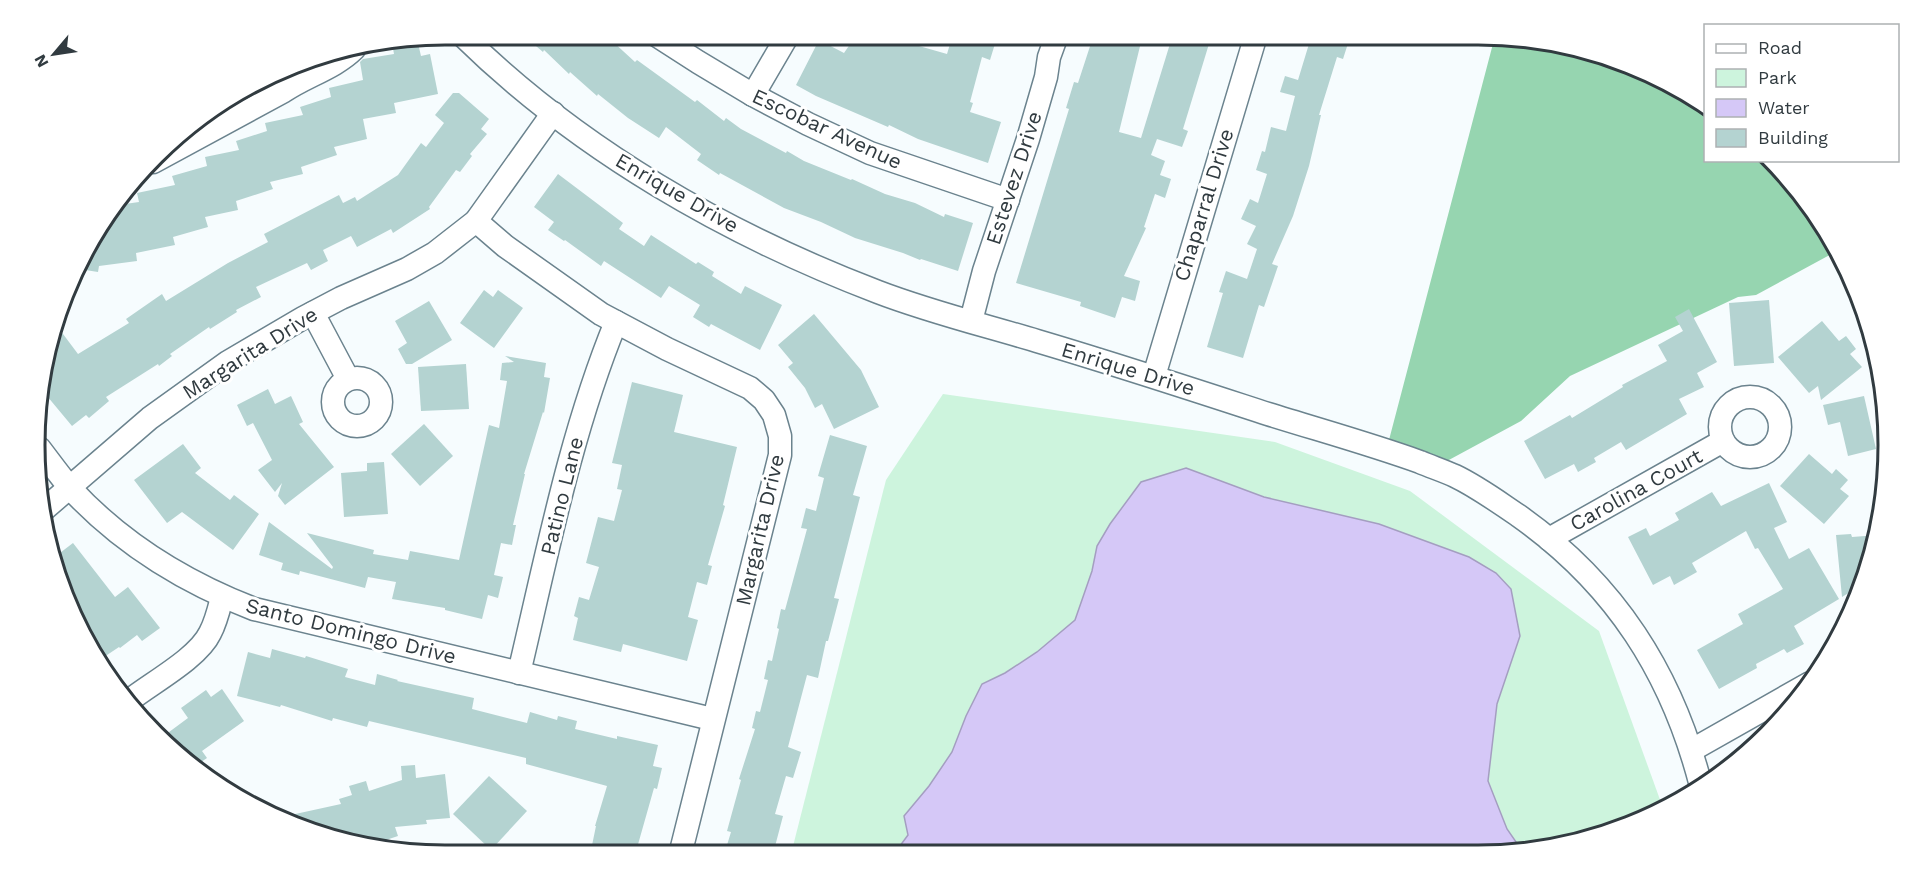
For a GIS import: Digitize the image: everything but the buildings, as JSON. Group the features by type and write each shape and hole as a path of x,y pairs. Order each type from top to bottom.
{"street":[{"name":"Enrique Drive","path":"473,45 553,113 625,165 673,195 741,232 879,293 1154,376 1393,452 1453,475 1487,494 1564,550 1597,583 1620,611 1645,647 1662,678 1692,750 1699,779"},
{"name":"Escobar Avenue","path":"673,45 753,95 870,153 1008,200"},
{"path":"753,95 782,45"},
{"name":"Estevez Drive","path":"971,321 984,271 1031,129 1053,45"},
{"name":"Chaparral Drive","path":"1154,376 1253,45"},
{"path":"304,71 336,63 342,59"},
{"path":"174,151 284,92 302,71"},
{"name":"Margarita Drive","path":"50,505 111,450 186,391 228,362 313,313 435,254 476,221 553,113"},
{"name":"Margarita Drive","path":"476,221 537,270 601,314 750,388 764,400 774,415 780,436 780,455 712,719 682,845"},
{"path":"313,313 348,379"},
{"name":"Patino Lane","path":"519,673 582,418 616,322"},
{"name":"Carolina Court","path":"1549,539 1723,441"},
{"name":"Santo Domingo Drive","path":"45,456 70,488 103,520 179,575 222,597 254,609 712,719"},
{"path":"134,697 202,645 210,634 222,597"},
{"path":"1692,750 1791,694"}],"green space":[{"path":"1492,46 1530,48 1607,66 1655,86 1700,112 1704,115 1704,162 1761,162 1795,201 1830,255 1756,295 1738,297 1570,376 1521,421 1447,461 1389,440"},
{"path":"943,394 1275,442 1410,491 1599,631 1660,801 1631,815 1582,831 1530,842 1504,844 793,845 886,480"}],"water":[{"path":"1186,468 1264,497 1379,524 1469,557 1496,573 1511,589 1520,636 1497,704 1488,781 1507,829 1517,843 1478,845 901,845 908,835 904,816 929,786 952,752 982,684 1005,673 1037,652 1075,620 1092,571 1097,546 1141,482"}]}
